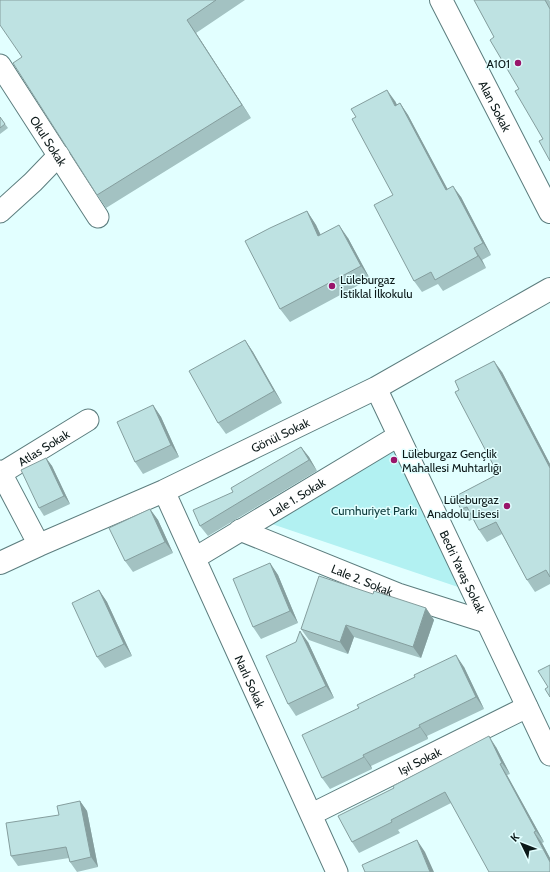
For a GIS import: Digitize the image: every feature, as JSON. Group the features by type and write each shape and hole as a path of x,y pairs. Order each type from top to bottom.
{"street":[{"name":"Alan Sokak","path":"441,0 550,212"},
{"name":"Okul Sokak","path":"0,65 98,217"},
{"path":"0,212 33,182 59,155"},
{"name":"Gönül Sokak","path":"0,563 164,491 376,388 550,288"},
{"name":"Bedri Yavaş Sokak","path":"376,388 550,755"},
{"name":"Atlas Sokak","path":"0,473 88,420"},
{"name":"Lale 1. Sokak","path":"195,558 398,436"},
{"path":"0,473 39,545"},
{"name":"Narlı Sokak","path":"164,491 312,814 337,872"},
{"name":"Lale 2. Sokak","path":"240,530 398,594 486,622"},
{"name":"Işıl Sokak","path":"312,814 526,707"}],"green space":[{"name":"Cumhuriyet Parkı","path":"395,443 458,587 266,522"}],"building":[{"path":"0,0 216,0 187,20 242,105 97,195 13,63 22,57 0,25"},
{"path":"474,0 545,0 550,9 550,161 539,141 543,139 515,91 519,89 490,40 494,37"},
{"path":"387,90 395,106 400,103 446,190 453,186 483,243 474,248 478,256 435,280 431,272 414,281 374,205 393,195 352,119 356,117 351,109"},
{"path":"0,117 5,124 0,128"},
{"path":"307,211 318,236 339,225 361,266 280,309 245,241"},
{"path":"245,340 274,391 218,423 189,371"},
{"path":"494,361 550,468 550,577 546,570 527,580 496,522 479,530 467,507 461,509 454,497 498,474 455,392 459,390 455,381"},
{"path":"153,405 171,445 135,462 117,422"},
{"path":"301,447 309,460 200,526 193,510 233,492 231,488"},
{"path":"46,458 64,496 39,508 21,470"},
{"path":"150,509 165,542 125,561 109,528"},
{"path":"270,563 290,611 253,627 233,579"},
{"path":"319,576 373,594 374,591 426,608 413,647 346,625 340,642 301,629"},
{"path":"99,590 124,644 97,657 72,603"},
{"path":"300,631 326,686 288,704 266,656 296,642"},
{"path":"456,655 476,697 419,725 420,727 363,755 364,757 322,778 302,735 359,708 357,705"},
{"path":"550,665 550,697 545,689 548,687 538,671"},
{"path":"489,736 502,763 500,764 536,831 534,832 550,862 550,872 489,872 445,792 391,820 392,822 352,842 338,816 394,788 393,786"},
{"path":"80,801 91,857 70,862 66,847 11,856 6,823 59,815 57,806"},
{"path":"417,840 430,872 365,872 362,865"}],"place":[{"name":"A101","path":"518,63"},
{"name":"Lüleburgaz İstiklal İlkokulu","path":"332,286"},
{"name":"Lüleburgaz Gençlik Mahallesi Muhtarlığı","path":"394,460"},
{"name":"Lüleburgaz Anadolu Lisesi","path":"507,506"}]}
